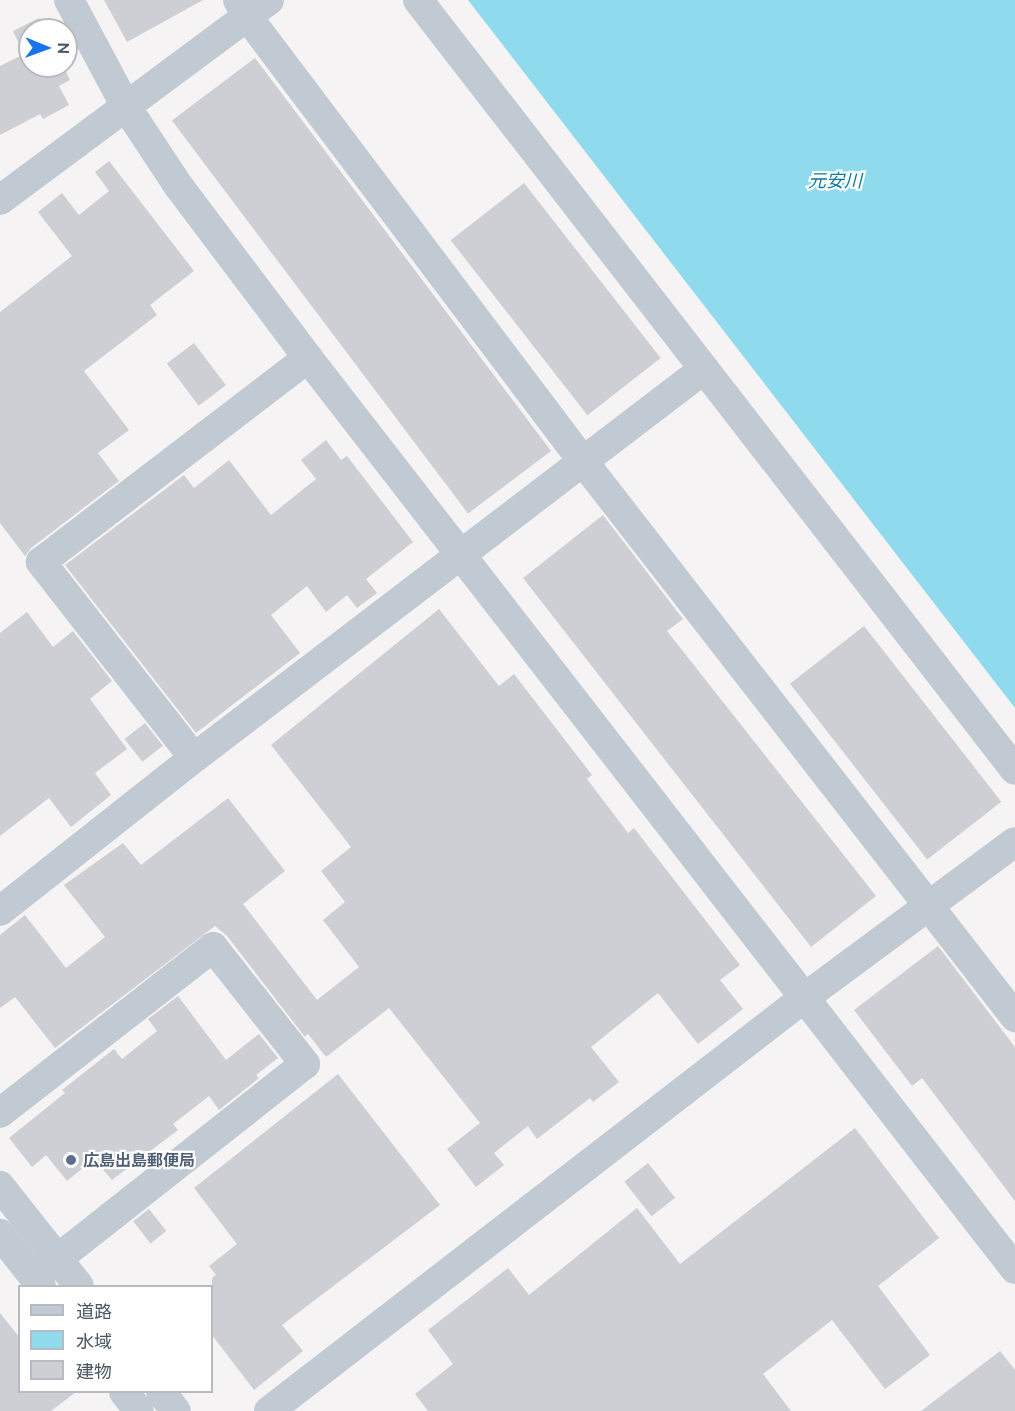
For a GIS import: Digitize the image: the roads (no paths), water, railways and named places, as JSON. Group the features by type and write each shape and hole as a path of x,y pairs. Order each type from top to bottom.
{"street":[{"path":"69,0 125,105 177,184 308,358 1015,1269"},
{"path":"418,0 1015,770"},
{"path":"0,200 251,5 582,460 1015,1017"},
{"path":"194,758 41,562 308,358"},
{"path":"0,911 194,758 704,369"},
{"path":"269,1411 804,998 1015,842"},
{"path":"0,1113 213,947 305,1064 50,1250 24,1274 0,1234"},
{"path":"0,1186 77,1285"},
{"path":"125,1393 139,1411"},
{"path":"162,1393 176,1411"}],"water":[{"name":"元安川","path":"468,0 1015,0 1015,708"}],"place":[{"name":"広島出島郵便局","path":"71,1160"}]}
